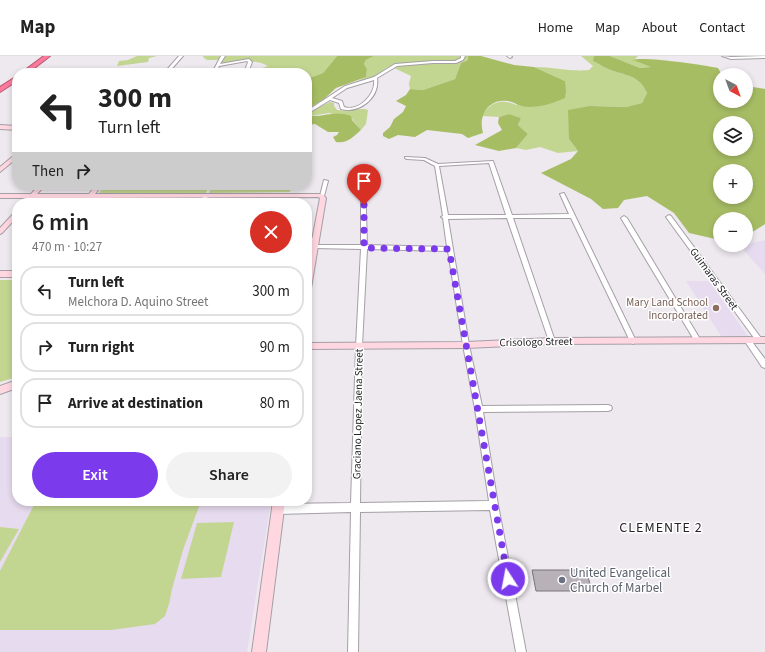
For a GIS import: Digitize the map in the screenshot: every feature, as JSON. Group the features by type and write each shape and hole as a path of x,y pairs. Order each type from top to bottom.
{"highway":[{"path":"31,68 47,56"},
{"path":"0,90 12,82"}],"street":[{"path":"170,68 181,56"},
{"path":"216,68 223,56"},
{"path":"312,109 346,87 375,78 396,65 456,62 462,59 463,56"},
{"path":"724,56 731,58 765,57"},
{"path":"223,64 235,58"},
{"path":"218,65 248,60 250,62 248,68"},
{"path":"328,98 341,102 342,108 345,110 352,110 364,104 377,85 375,78"},
{"path":"0,128 12,128"},
{"path":"408,158 425,159 437,165 491,162 552,341"},
{"path":"0,170 12,159"},
{"path":"437,165 449,249 479,409 494,505 521,652"},
{"name":"Graciano Lopez Jaena Street","path":"353,652 359,346 364,248 363,176"},
{"path":"312,255 326,181"},
{"path":"32,196 37,190"},
{"path":"90,196 95,190"},
{"path":"0,196 318,194 322,196"},
{"path":"562,194 632,342"},
{"path":"444,217 573,216"},
{"name":"Guimaras Street","path":"668,217 762,340"},
{"path":"624,218 698,340"},
{"path":"0,232 12,219"},
{"path":"312,242 364,248 449,249"},
{"path":"0,274 12,274"},
{"name":"Crisologo Street","path":"312,346 466,345 552,341 632,342 762,340"},
{"path":"748,341 765,365"},
{"path":"0,390 12,386"},
{"path":"479,409 608,408"},
{"path":"305,506 357,508 494,505"},
{"path":"259,652 279,506"}],"shaded area":[{"path":"765,240 765,274 745,252 753,252 753,243"},
{"name":"Mary Land School Incorporated","path":"686,281 709,281 750,339 723,339"},
{"path":"0,437 12,437 12,506 270,506 247,652 0,652"}],"green space":[{"path":"137,56 157,56 149,58 148,62 117,66 119,61 128,60"},
{"path":"337,56 323,73 312,77 312,68 262,68 268,66 261,63 248,61 228,64 216,68 220,60 207,60 203,57"},
{"path":"337,56 374,56 366,60 364,64 367,69 366,77 336,88 324,99 312,106 312,77 323,73"},
{"path":"374,56 468,56 468,60 461,63 455,79 423,90 410,89 409,83 411,76 394,68 403,65 398,64 387,68 373,77 357,81 366,77 367,69 364,64 366,60"},
{"path":"468,56 481,56 514,65 534,67 565,81 565,98 556,102 534,107 523,106 508,101 495,102 490,105 483,115 483,133 468,138 462,134 427,130 415,137 398,135 389,139 383,136 383,133 390,127 394,119 403,112 406,106 396,101 406,95 410,89 423,90 455,79 461,63 468,60"},
{"path":"581,56 594,56 594,61 604,67 635,78 640,82 647,93 642,103 626,107 590,106 569,139 578,151 558,153 540,147 526,150 516,148 528,134 518,125 521,118 509,114 499,117 482,116 488,108 496,103 505,102 516,105 565,81 534,67 589,70 593,66"},
{"path":"594,56 610,56 640,68 651,67 633,60 660,60 718,68 713,68 713,108 753,108 753,87 765,89 765,224 753,232 753,212 713,212 713,238 689,233 674,213 647,196 624,200 618,208 603,209 591,199 541,173 571,159 578,151 569,139 568,110 590,106 626,107 642,103 647,93 640,82 631,76 608,69 593,61"},
{"path":"610,56 638,56 634,60 652,67 640,68"},
{"path":"330,102 334,103 337,110 368,110 366,124 361,130 352,119 329,113 312,116 313,110"},
{"path":"345,114 351,116 352,120 361,130 350,139 343,142 336,142 333,137 339,132 328,132 315,124 312,124 312,116"},
{"path":"509,114 521,118 518,125 528,134 516,148 499,151 475,145 502,130 498,123 499,117"},
{"path":"101,190 207,190 206,193 99,193"},
{"path":"210,190 291,190 290,192 209,193"},
{"path":"0,280 12,280 12,378 0,382"},
{"path":"33,506 199,506 183,550 165,616 155,624 111,630 0,630 0,571"},
{"path":"234,522 221,577 181,579 197,523"},
{"path":"0,527 19,529 0,562"}],"building":[{"name":"United Evangelical Church of Marbel","path":"532,570 586,570 592,591 536,591"}],"place":[{"name":"Mary Land School Incorporated","path":"716,308"},
{"name":"United Evangelical Church of Marbel","path":"562,580"}],"district":[{"name":"CLEMENTE 2","path":"661,528"}],"route":[{"path":"364,205 364,248 449,249 479,409 494,505 508,579"}]}
